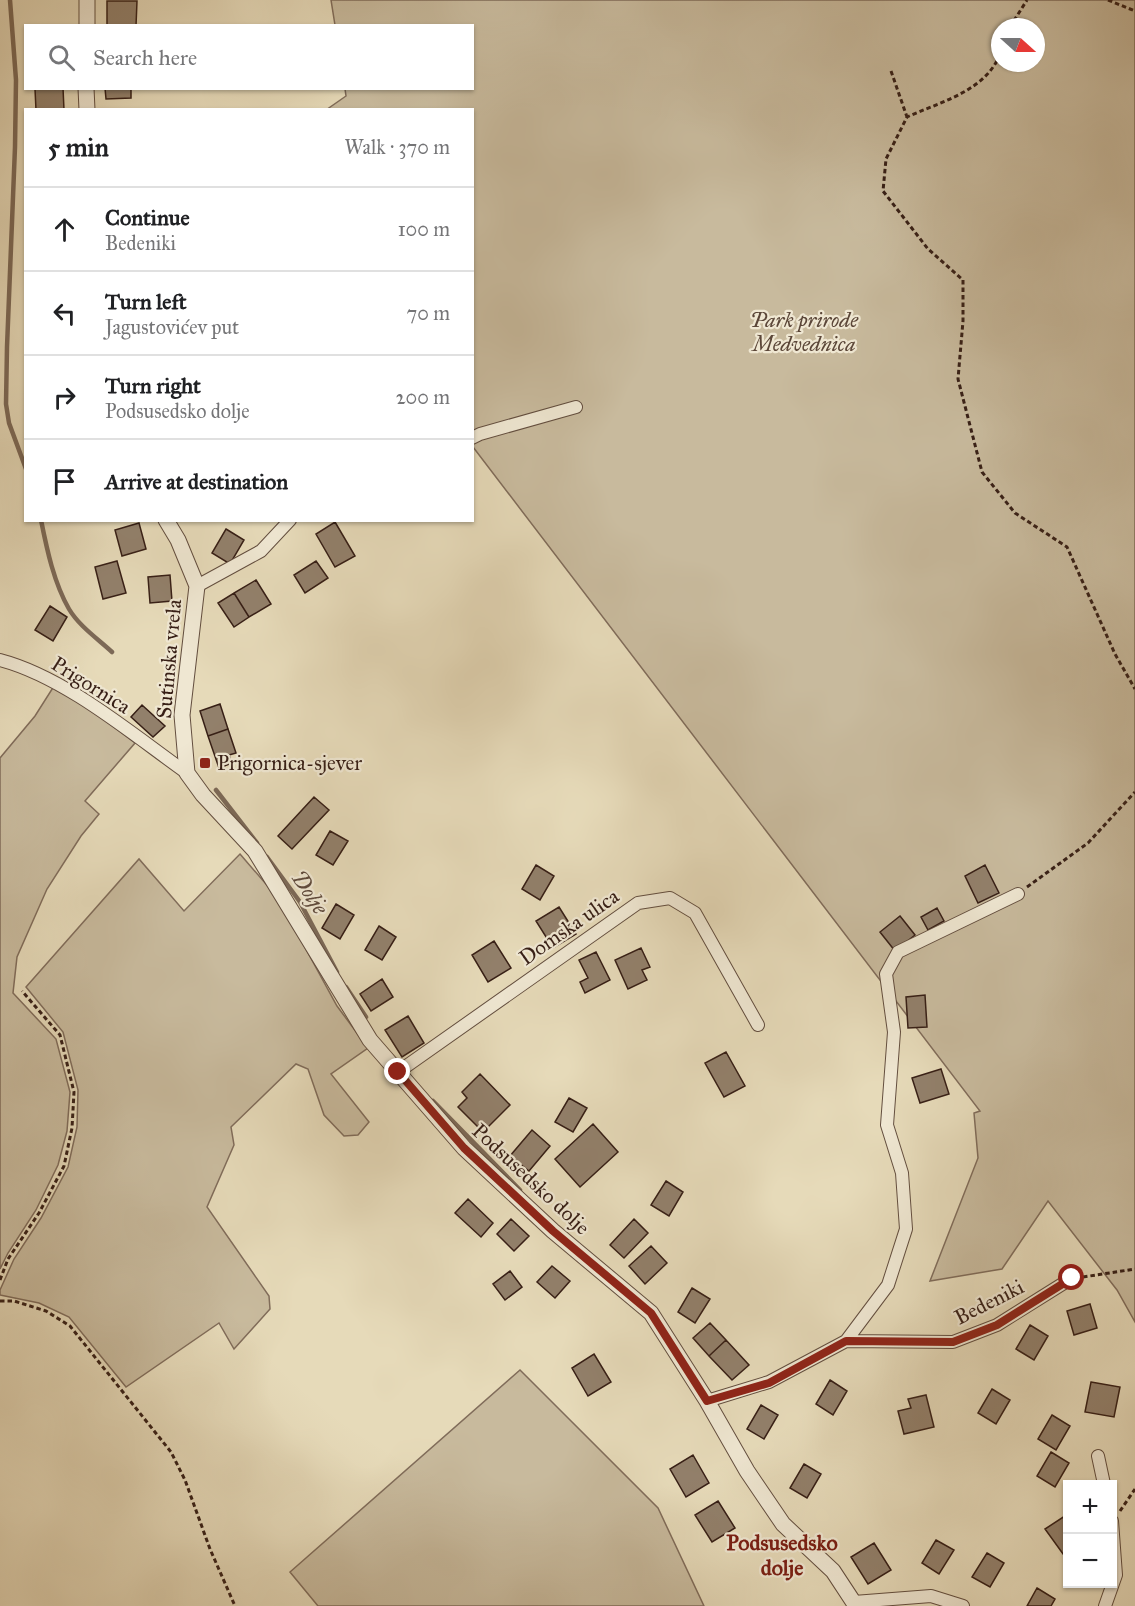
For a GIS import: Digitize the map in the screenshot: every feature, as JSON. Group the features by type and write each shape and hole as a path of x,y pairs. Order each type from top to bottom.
{"street":[{"path":"87,0 87,24"},
{"path":"86,90 87,108"},
{"path":"474,437 576,408"},
{"name":"Sutinska vrela","path":"167,522 178,540 197,586 182,715 187,773"},
{"path":"197,586 261,551 288,522"},
{"name":"Prigornica","path":"0,660 15,664 64,687 187,773"},
{"name":"Podsusedsko dolje","path":"187,773 203,795 255,851 370,1040 464,1148 553,1231 651,1313 707,1401 747,1471 783,1524 833,1571 855,1604"},
{"path":"707,1401 769,1383 846,1341 888,1285 906,1229 902,1173 887,1125 894,1032 886,974 898,952 1018,894"},
{"name":"Domska ulica","path":"398,1072 638,903 670,898 695,913 758,1025"},
{"name":"Bedeniki","path":"846,1341 953,1342 997,1325 1072,1278"},
{"path":"1098,1456 1103,1480"},
{"path":"1105,1606 1116,1575 1114,1534"},
{"path":"855,1604 931,1596 963,1606"}],"path":[{"path":"1016,18 1027,0"},
{"path":"1108,0 1135,11"},
{"path":"991,70 970,89 907,117 886,159 883,191 928,249 963,280 963,321 958,379 982,472 1015,513 1066,547 1115,654 1135,689"},
{"path":"891,71 907,117"},
{"path":"1018,894 1088,843 1135,792"},
{"path":"0,1280 8,1259 39,1213 64,1166 72,1128 74,1092 60,1035 22,991"},
{"path":"1072,1278 1135,1269"},
{"path":"0,1301 14,1301 46,1311 70,1326 171,1452 185,1480 210,1549 235,1606"},
{"path":"1117,1516 1135,1489"}],"green space":[{"name":"Park prirode Medvednica","path":"331,0 1135,0 1135,1322 1117,1290 1048,1201 1002,1269 930,1281 978,1158 974,1113 980,1111 474,448 474,108 329,108 346,96 345,90 474,90 474,24 335,24"},
{"path":"54,686 73,696 135,743 85,801 99,814 81,836 47,889 17,957 13,993 56,1039 70,1092 67,1131 58,1165 36,1210 0,1269 0,758 35,716"},
{"path":"240,854 278,898 337,1006 368,1048 331,1074 369,1122 358,1135 344,1136 324,1115 308,1069 296,1064 231,1127 234,1145 207,1207 269,1296 270,1309 234,1349 219,1323 126,1387 69,1317 39,1303 0,1295 0,1290 14,1259 41,1218 68,1167 77,1127 78,1090 63,1032 26,987 139,859 184,911"},
{"path":"520,1370 658,1508 704,1606 318,1606 290,1572"}],"building":[{"path":"107,1 137,1 136,24 107,24"},
{"path":"35,90 63,90 64,108 36,108"},
{"path":"105,90 131,90 131,98 106,99"},
{"path":"335,522 355,556 335,567 316,534"},
{"path":"139,523 146,549 122,556 115,530"},
{"path":"226,529 244,540 230,564 212,553"},
{"path":"117,561 126,593 103,599 95,567"},
{"path":"316,561 328,578 305,593 294,575"},
{"path":"170,575 172,601 150,603 148,577"},
{"path":"256,580 271,604 249,617 234,593"},
{"path":"234,593 249,617 234,627 218,603"},
{"path":"50,606 67,617 53,641 35,630"},
{"path":"220,704 228,729 208,736 200,711"},
{"path":"142,705 165,726 153,737 131,717"},
{"path":"228,729 236,753 229,755 232,763 219,768 208,736"},
{"path":"314,797 329,810 292,849 278,836"},
{"path":"330,831 348,841 333,865 316,855"},
{"path":"536,865 554,876 540,900 522,889"},
{"path":"985,865 999,893 978,903 965,876"},
{"path":"336,904 354,915 340,939 322,928"},
{"path":"559,907 576,934 553,948 536,921"},
{"path":"937,908 944,921 928,930 921,917"},
{"path":"900,916 915,935 895,951 880,932"},
{"path":"379,926 396,937 382,960 365,950"},
{"path":"494,941 511,968 488,982 472,955"},
{"path":"641,948 650,967 642,970 647,980 628,989 615,960"},
{"path":"596,952 610,980 585,993 580,982 588,978 579,960"},
{"path":"382,979 393,997 371,1011 360,994"},
{"path":"925,995 927,1027 908,1028 906,997"},
{"path":"408,1016 424,1043 402,1057 385,1030"},
{"path":"726,1052 745,1086 724,1097 705,1063"},
{"path":"941,1069 949,1094 920,1103 912,1078"},
{"path":"480,1074 510,1105 483,1132 458,1107 467,1098 462,1092"},
{"path":"569,1098 587,1108 573,1132 555,1122"},
{"path":"593,1124 618,1152 580,1187 555,1159"},
{"path":"532,1130 550,1146 529,1171 510,1156"},
{"path":"666,1181 683,1192 669,1216 651,1205"},
{"path":"468,1199 493,1223 481,1237 455,1213"},
{"path":"511,1219 529,1236 514,1251 497,1234"},
{"path":"634,1219 648,1233 624,1258 610,1245"},
{"path":"651,1246 667,1263 645,1284 629,1266"},
{"path":"552,1266 570,1281 555,1298 537,1282"},
{"path":"510,1271 522,1287 505,1300 493,1284"},
{"path":"692,1288 710,1299 695,1323 678,1312"},
{"path":"1090,1304 1097,1328 1074,1335 1067,1311"},
{"path":"710,1323 726,1340 709,1356 693,1338"},
{"path":"1030,1325 1048,1336 1034,1360 1016,1349"},
{"path":"726,1340 749,1365 732,1380 709,1356"},
{"path":"594,1354 611,1382 588,1396 572,1368"},
{"path":"830,1380 847,1391 833,1415 816,1404"},
{"path":"1091,1382 1120,1387 1114,1417 1085,1412"},
{"path":"992,1389 1010,1400 996,1424 978,1413"},
{"path":"926,1395 934,1427 904,1434 898,1411 911,1408 908,1399"},
{"path":"761,1405 778,1415 764,1439 747,1429"},
{"path":"1052,1415 1070,1426 1056,1450 1038,1439"},
{"path":"1051,1452 1069,1463 1055,1487 1037,1476"},
{"path":"693,1455 709,1483 686,1497 670,1469"},
{"path":"804,1464 821,1474 807,1498 790,1488"},
{"path":"718,1501 735,1528 712,1542 695,1515"},
{"path":"1063,1517 1063,1554 1045,1529"},
{"path":"936,1540 954,1550 939,1574 922,1563"},
{"path":"874,1543 891,1570 868,1584 851,1557"},
{"path":"987,1553 1004,1563 990,1587 972,1577"},
{"path":"1037,1588 1055,1599 1051,1606 1027,1606"}],"waterway":[{"name":"Dolje","path":"10,0 16,80 6,404 9,423 24,464"},
{"name":"Dolje","path":"41,522 55,577 69,609 83,627 112,652"},
{"name":"Dolje","path":"216,790 257,843"},
{"name":"Dolje","path":"267,857 300,902 337,972"},
{"name":"Dolje","path":"346,987 366,1017"},
{"name":"Dolje","path":"433,1101 520,1190"}],"place":[{"name":"Prigornica-sjever","path":"205,763"}],"district":[{"name":"Podsusedsko dolje","path":"782,1554"}],"route":[{"path":"398,1072 464,1148 553,1231 651,1313 707,1401 769,1383 846,1341 953,1342 997,1325 1072,1278"}]}
